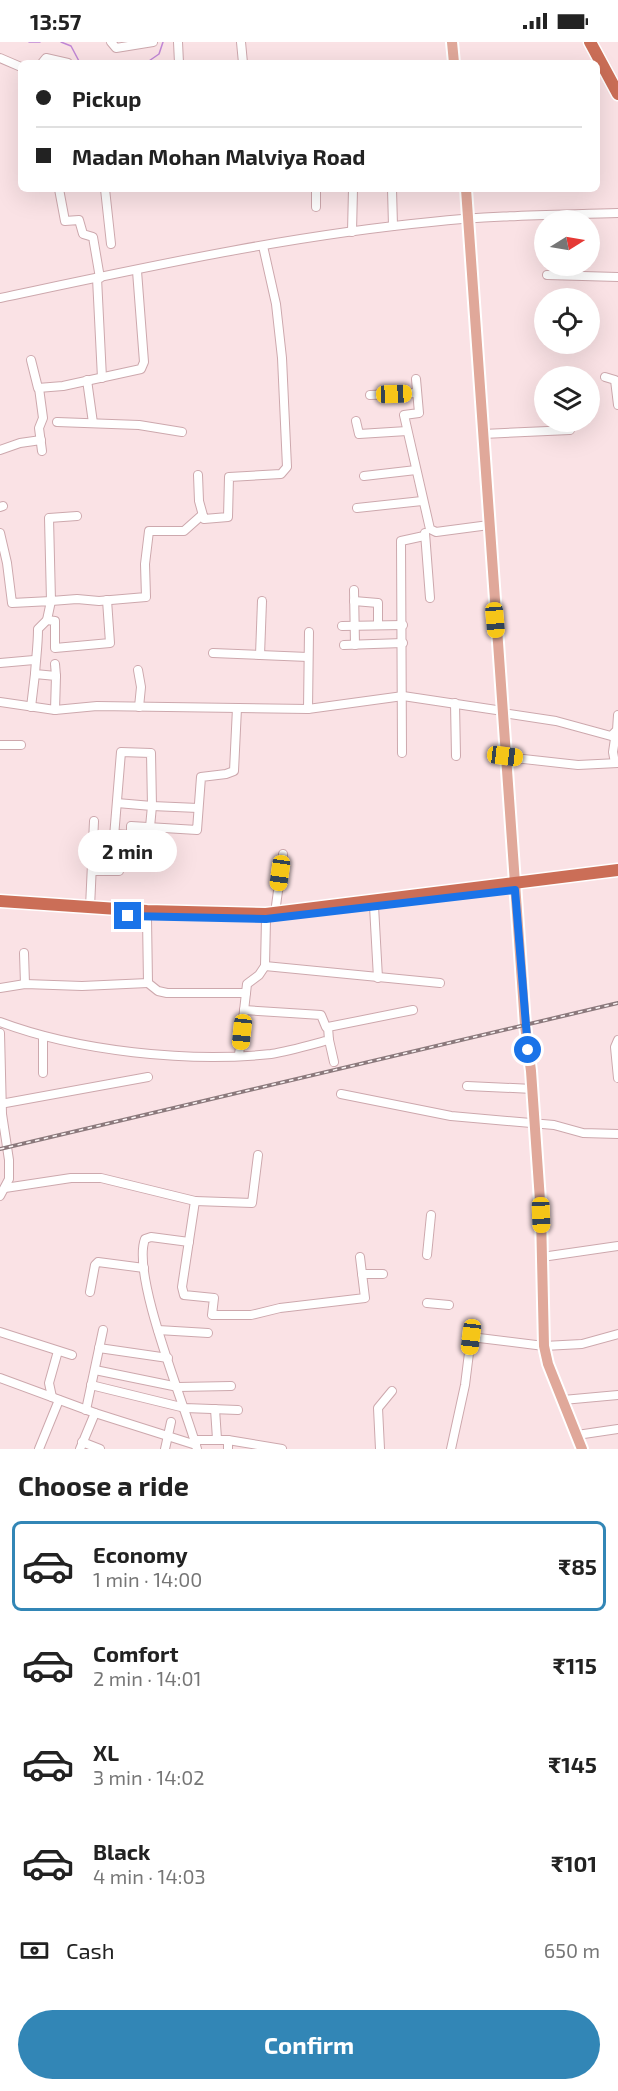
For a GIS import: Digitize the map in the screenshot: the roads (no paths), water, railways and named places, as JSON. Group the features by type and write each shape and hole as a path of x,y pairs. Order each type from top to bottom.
{"highway":[{"path":"584,42 594,60"},
{"path":"590,42 600,60"},
{"path":"600,61 618,94"},
{"path":"600,72 618,106"},
{"path":"0,908 147,918 271,916 374,906 618,870"},
{"path":"0,901 90,908 271,916 618,877"}],"main road":[{"path":"452,42 454,60"},
{"path":"466,192 505,756 533,1089 542,1257 544,1346 548,1364 582,1449"}],"street":[{"path":"111,42 116,48 153,42"},
{"path":"178,42 179,60"},
{"path":"241,42 243,60"},
{"path":"0,58 18,66"},
{"path":"60,192 65,222 79,220 83,234 93,237 98,278 102,378"},
{"path":"105,192 111,244"},
{"path":"316,192 316,207"},
{"path":"352,232 353,192"},
{"path":"392,192 393,226"},
{"path":"600,214 618,213"},
{"path":"0,298 262,246 352,232 469,218 534,217"},
{"path":"198,475 202,515 208,520 228,517 229,477 281,474 286,470 288,463 276,304 262,246"},
{"path":"39,388 137,372 144,366 137,271"},
{"path":"588,276 618,277"},
{"path":"32,360 43,418 39,429 42,451"},
{"path":"605,377 615,380 615,400 618,405"},
{"path":"416,379 419,413 404,415 422,501 432,531"},
{"path":"87,380 93,423"},
{"path":"370,395 417,393"},
{"path":"356,421 359,434 407,431"},
{"path":"57,422 139,425 182,432"},
{"path":"483,434 534,432"},
{"path":"0,450 20,442 40,440"},
{"path":"364,476 416,470"},
{"path":"357,507 422,501"},
{"path":"0,533 8,563 12,603 107,600 147,595 145,564 149,531 184,531 202,515"},
{"path":"31,707 38,629 47,620 51,601 49,518 77,516"},
{"path":"430,598 425,532 489,525"},
{"path":"402,753 401,541 424,536"},
{"path":"354,590 354,645"},
{"path":"47,620 55,621 55,648 110,643 107,600"},
{"path":"260,655 262,601"},
{"path":"354,601 378,603 378,626"},
{"path":"342,626 403,625"},
{"path":"308,709 309,632"},
{"path":"344,645 403,643"},
{"path":"213,653 308,657"},
{"path":"0,663 34,660"},
{"path":"55,710 56,664"},
{"path":"138,670 141,687 139,707"},
{"path":"34,674 56,676"},
{"path":"0,702 55,710 97,706 308,709 403,696 455,703 556,722 604,736 611,736 616,732"},
{"path":"455,703 456,756"},
{"path":"114,834 131,835 131,826 197,830 201,777 234,771 237,708"},
{"path":"505,756 578,765 616,763 613,752 618,715"},
{"path":"0,745 21,745"},
{"path":"113,849 121,752 151,753 150,827"},
{"path":"117,803 198,808"},
{"path":"90,908 94,821"},
{"path":"92,871 119,871 118,849 93,850"},
{"path":"239,1055 247,984 259,975 265,966 271,916 283,854"},
{"path":"374,906 378,978"},
{"path":"147,918 148,983"},
{"path":"24,953 25,984"},
{"path":"265,966 440,983"},
{"path":"0,988 25,984 82,986 148,983 158,991 167,993 246,993"},
{"path":"244,1010 321,1015 334,1062"},
{"path":"326,1028 413,1010"},
{"path":"0,1022 43,1036 162,1054 239,1055 282,1052 329,1040"},
{"path":"0,1036 1,1104 9,1160 9,1179 0,1196"},
{"path":"43,1036 44,1072"},
{"path":"618,1040 615,1047 618,1078"},
{"path":"1,1104 148,1077"},
{"path":"467,1086 533,1089"},
{"path":"341,1094 451,1116 554,1125 583,1133 618,1134"},
{"path":"5,1188 85,1177 101,1178 195,1201 252,1203 258,1155"},
{"path":"195,1201 182,1287 184,1294 214,1298 212,1315 250,1316 280,1308 365,1298 360,1257"},
{"path":"427,1255 431,1215"},
{"path":"189,1242 145,1239 144,1268 158,1330 196,1445"},
{"path":"542,1257 618,1246"},
{"path":"90,1292 95,1265 98,1262 144,1268"},
{"path":"362,1274 383,1274"},
{"path":"427,1302 449,1305"},
{"path":"86,1410 102,1330"},
{"path":"158,1330 208,1333"},
{"path":"0,1332 72,1355"},
{"path":"451,1449 465,1385 471,1337 544,1346 582,1344 618,1334"},
{"path":"99,1348 168,1358"},
{"path":"39,1449 56,1398 50,1383 58,1351"},
{"path":"94,1370 178,1387 231,1386"},
{"path":"0,1378 86,1410 196,1445 217,1439 282,1449"},
{"path":"91,1385 185,1408 238,1410"},
{"path":"380,1449 378,1408 392,1391"},
{"path":"563,1400 618,1395"},
{"path":"215,1409 217,1439"},
{"path":"95,1413 81,1446 100,1449"},
{"path":"165,1449 171,1422"},
{"path":"577,1435 618,1429"},
{"path":"228,1440 228,1449"}],"waterway":[{"path":"29,42 40,42"},
{"path":"61,42 71,46 78,60"},
{"path":"150,60 159,54 163,42"}],"railway":[{"path":"0,1149 618,1003"}]}
